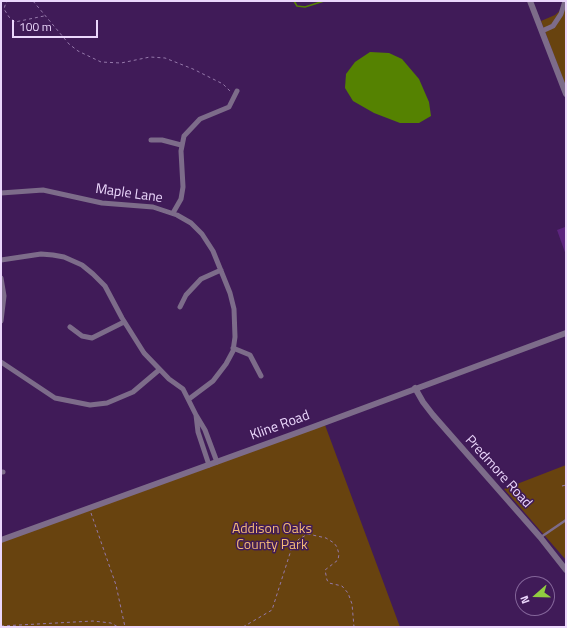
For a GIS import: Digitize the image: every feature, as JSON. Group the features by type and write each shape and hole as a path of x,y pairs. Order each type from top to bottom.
{"street":[{"path":"530,1 566,94"},
{"path":"542,32 553,26 561,14 566,1"},
{"path":"173,213 180,199 183,186 181,145 184,136 200,119 229,107 236,93"},
{"path":"151,140 162,140 181,145"},
{"name":"Maple Lane","path":"1,193 43,190 102,203 153,207 173,213 191,223 202,234 213,251 234,309 235,337 233,348 226,364 213,381 189,399"},
{"path":"1,260 41,254 64,258 82,265 105,286 124,322 144,353 159,370 183,389 196,415 206,430 217,462"},
{"path":"180,307 186,295 201,279 221,270"},
{"path":"1,278 4,296 1,321"},
{"path":"70,327 82,336 92,338 124,322"},
{"name":"Kline Road","path":"1,540 313,427 566,333"},
{"path":"233,348 250,355 261,376"},
{"path":"1,362 55,398 90,405 107,403 133,392 159,370"},
{"name":"Predmore Road","path":"415,388 423,402 453,439 540,537 566,570"},
{"path":"196,415 198,432 209,465"}],"lane":[{"path":"540,537 566,520"}],"path":[{"path":"9,1 6,2 4,9 9,17 16,22 44,16"},
{"path":"33,1 44,16 78,52 101,62 121,63 150,57 165,58 193,69 223,84 236,93"},
{"path":"562,486 566,484"},
{"path":"89,509 116,585 125,627"},
{"path":"243,627 272,610 292,547 299,539 308,534 326,538 337,547 339,554 338,560 325,570 327,580 329,583 342,586 348,592 352,604 354,627"},
{"path":"1,626 93,621 111,623 118,627"}],"green space":[{"path":"566,5 566,87 541,21 555,15"},
{"name":"Addison Oaks County Park","path":"325,425 400,627 1,627 1,539"},
{"path":"566,465 566,560 504,489"}],"shaded area":[{"path":"370,52 389,53 402,59 419,79 429,102 431,116 419,123 400,123 374,113 353,101 345,88 346,74 355,62"}],"building":[{"path":"565,227 566,230 566,255 557,230"}],"waterway":[{"path":"294,1 297,6 305,7 324,1"}]}
